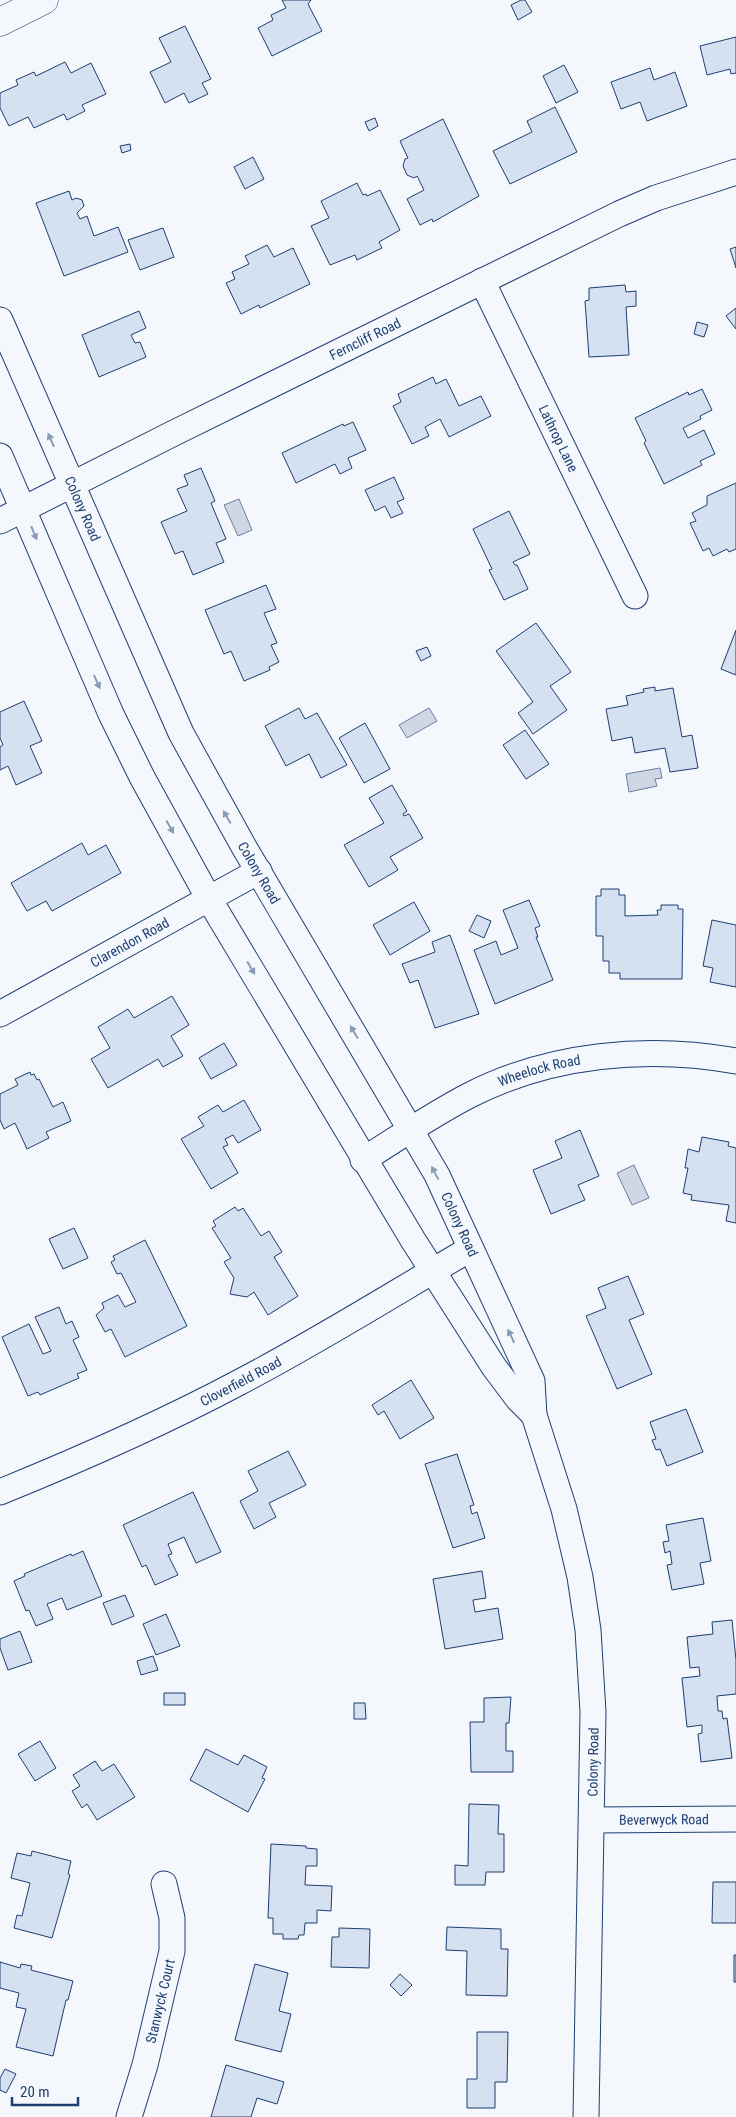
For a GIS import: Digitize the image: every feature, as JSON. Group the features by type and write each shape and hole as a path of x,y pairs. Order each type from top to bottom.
{"main road":[{"path":"0,22 44,0"}],"street":[{"name":"Ferncliff Road","path":"0,521 637,206 736,172"},
{"name":"Lathrop Lane","path":"482,281 635,596"},
{"name":"Colony Road","path":"0,320 181,733 436,1175 529,1371 534,1388 534,1415 564,1509 585,1609 593,1694 586,2117"},
{"name":"Colony Road","path":"0,456 111,714 142,777 209,898 363,1160 494,1367 518,1399 534,1415"},
{"name":"Clarendon Road","path":"0,1014 259,871"},
{"name":"Wheelock Road","path":"363,1160 471,1094 500,1082 553,1065 597,1057 638,1054 680,1055 736,1061"},
{"name":"Cloverfield Road","path":"0,1492 148,1428 236,1384 470,1249"},
{"name":"Beverwyck Road","path":"592,1820 736,1819"},
{"name":"Stanwyck Court","path":"129,2117 145,2065 172,1950 172,1918 164,1884"}],"shaded area":[{"path":"239,499 252,530 238,536 224,505"},
{"path":"429,708 437,721 407,738 399,725"},
{"path":"660,768 662,778 655,779 657,786 629,792 626,774"},
{"path":"634,1165 649,1198 632,1205 617,1173"}],"building":[{"path":"282,0 311,0 308,4 322,31 272,56 258,28 273,20 271,15 286,8"},
{"path":"525,0 532,12 518,20 511,5"},
{"path":"185,26 211,79 202,83 208,94 189,103 184,93 165,103 150,72 171,62 159,38"},
{"path":"736,37 736,73 731,74 730,69 707,75 700,46"},
{"path":"65,62 71,73 91,63 106,94 82,105 85,111 67,120 64,114 34,128 28,117 9,126 0,108 0,93 18,85 16,80 34,72 36,76"},
{"path":"564,65 578,92 556,103 543,76"},
{"path":"650,68 654,80 675,72 687,106 647,121 640,102 621,109 611,82"},
{"path":"555,107 577,152 510,184 493,151 532,132 527,121"},
{"path":"375,118 378,126 369,131 365,122"},
{"path":"443,119 479,196 433,222 432,219 420,225 407,199 424,190 417,176 414,178 407,175 403,166 405,159 408,158 400,141"},
{"path":"130,144 131,150 122,153 120,146"},
{"path":"253,157 264,179 245,189 234,167"},
{"path":"357,183 363,195 366,194 367,196 380,190 400,230 379,242 382,248 357,260 355,255 330,265 311,226 329,218 321,201"},
{"path":"69,191 72,200 76,198 82,200 84,206 77,213 80,219 87,216 94,236 118,227 128,252 64,276 36,203"},
{"path":"163,228 174,257 140,270 128,240"},
{"path":"267,245 274,257 293,248 310,284 260,308 259,305 241,314 226,283 235,279 232,272 249,264 245,256"},
{"path":"736,247 736,268 730,249"},
{"path":"625,285 626,292 636,291 636,306 626,307 629,355 589,357 585,301 589,300 589,288"},
{"path":"736,308 736,329 726,316"},
{"path":"139,311 146,328 131,335 135,343 140,342 146,357 99,377 82,335"},
{"path":"697,322 708,325 704,337 694,334"},
{"path":"433,377 436,384 446,379 459,406 481,396 491,416 449,437 440,419 425,427 429,436 412,444 393,406 401,402 398,394"},
{"path":"702,389 712,410 700,416 701,419 683,428 688,438 704,430 715,454 700,461 702,465 664,484 644,443 646,441 635,418 688,392 689,395"},
{"path":"353,422 366,450 348,458 352,468 340,474 335,464 296,483 282,453 343,424 344,426"},
{"path":"201,468 215,501 211,503 226,539 216,543 224,562 193,575 183,551 175,554 161,522 187,511 177,489 188,485 184,475"},
{"path":"394,477 404,499 397,502 403,513 391,518 385,506 375,511 365,490"},
{"path":"736,483 736,549 729,552 727,549 713,556 709,548 703,551 690,523 696,521 692,513 707,505 707,496"},
{"path":"509,511 530,554 513,562 517,565 528,589 504,600 489,570 492,569 473,529"},
{"path":"266,585 276,609 264,613 277,643 271,645 279,662 269,667 270,670 244,681 231,651 224,654 205,610"},
{"path":"536,623 571,672 550,686 567,710 533,734 518,713 533,702 496,651"},
{"path":"736,630 736,675 721,669"},
{"path":"427,647 431,656 421,661 416,651"},
{"path":"655,687 655,691 673,688 682,737 692,735 698,768 670,772 665,748 635,753 632,737 612,741 606,709 628,705 626,696 644,692 643,689"},
{"path":"24,701 42,741 30,746 42,773 16,785 8,766 0,770 0,747 3,745 0,738 0,712"},
{"path":"299,708 305,719 317,713 347,765 321,778 309,754 286,766 265,726"},
{"path":"365,723 390,769 364,783 339,738"},
{"path":"525,730 549,764 526,779 503,745"},
{"path":"392,785 407,811 403,814 404,816 409,814 423,838 390,857 398,870 369,887 344,845 384,823 369,798"},
{"path":"82,843 88,855 106,845 121,873 52,911 46,901 27,911 11,883"},
{"path":"601,889 619,889 619,895 625,895 625,916 658,915 657,910 661,910 661,905 678,905 678,909 683,909 682,979 620,979 620,973 609,973 609,961 603,961 603,936 596,936 596,896 601,896"},
{"path":"529,900 540,926 535,928 538,937 536,937 553,980 495,1004 474,950 496,941 501,955 518,948 503,910"},
{"path":"414,902 430,931 390,955 373,925"},
{"path":"477,915 491,921 484,938 469,931"},
{"path":"712,920 736,925 736,987 710,982 713,968 703,966"},
{"path":"450,935 479,1014 435,1028 418,980 410,983 402,964 435,952 432,942"},
{"path":"172,996 189,1025 171,1036 183,1056 163,1067 158,1059 108,1088 91,1059 110,1048 98,1027 128,1009 134,1018"},
{"path":"224,1043 237,1065 211,1079 199,1058"},
{"path":"30,1072 31,1075 34,1074 37,1080 39,1079 53,1107 63,1102 71,1121 46,1132 49,1138 27,1149 15,1123 4,1129 0,1120 0,1094 18,1085 15,1079"},
{"path":"244,1100 261,1130 238,1143 233,1135 225,1139 228,1145 223,1147 238,1173 211,1189 181,1139 204,1126 198,1117 218,1105 223,1112"},
{"path":"580,1130 599,1176 578,1185 585,1200 551,1214 533,1170 562,1158 555,1141"},
{"path":"702,1137 729,1142 728,1146 736,1148 736,1223 726,1221 729,1205 691,1200 692,1195 683,1193 688,1168 685,1168 688,1149 699,1152"},
{"path":"235,1207 238,1211 243,1208 261,1236 269,1231 282,1252 274,1257 298,1296 268,1315 254,1292 247,1297 230,1294 234,1278 224,1262 231,1258 212,1228 216,1226 213,1221"},
{"path":"74,1228 88,1258 63,1269 49,1239"},
{"path":"145,1240 187,1326 125,1357 111,1329 105,1332 96,1315 104,1308 102,1303 118,1295 125,1307 136,1302 121,1273 117,1274 111,1262 115,1260 113,1256"},
{"path":"628,1276 644,1314 629,1320 652,1374 617,1389 586,1316 606,1308 598,1288"},
{"path":"59,1307 66,1324 72,1321 79,1337 73,1340 87,1370 77,1374 79,1378 40,1395 38,1392 28,1396 2,1337 29,1324 43,1354 51,1351 35,1317"},
{"path":"411,1380 434,1418 400,1439 384,1411 378,1415 372,1405"},
{"path":"686,1409 703,1452 667,1466 660,1449 656,1450 652,1440 656,1439 650,1422"},
{"path":"288,1451 306,1485 269,1503 276,1517 254,1529 240,1501 258,1491 248,1471"},
{"path":"457,1454 474,1505 470,1506 472,1514 477,1512 485,1538 453,1548 425,1464"},
{"path":"193,1492 221,1552 196,1563 184,1537 168,1544 172,1554 168,1555 178,1575 155,1585 146,1565 142,1567 123,1525"},
{"path":"703,1518 711,1561 700,1563 704,1584 672,1590 667,1565 672,1564 670,1551 665,1553 663,1542 669,1541 666,1525"},
{"path":"83,1551 102,1596 67,1610 62,1598 47,1604 53,1619 36,1626 29,1610 26,1611 14,1581 25,1576 24,1574 71,1554 72,1556"},
{"path":"482,1571 486,1598 473,1600 475,1612 498,1608 503,1639 445,1649 433,1579"},
{"path":"125,1595 134,1616 112,1625 103,1603"},
{"path":"166,1614 180,1646 156,1655 143,1624"},
{"path":"732,1620 736,1660 736,1694 717,1696 718,1711 722,1711 723,1719 727,1718 732,1758 701,1762 698,1734 702,1733 702,1725 687,1727 682,1678 700,1676 699,1667 690,1668 687,1637 713,1634 712,1622"},
{"path":"20,1631 32,1662 8,1670 0,1648 0,1639"},
{"path":"153,1656 158,1670 141,1675 137,1661"},
{"path":"164,1693 185,1693 185,1705 164,1705"},
{"path":"511,1697 509,1723 506,1723 506,1751 513,1751 513,1772 471,1772 470,1722 484,1722 484,1698"},
{"path":"354,1703 365,1703 366,1719 354,1719"},
{"path":"40,1741 56,1768 35,1781 18,1754"},
{"path":"206,1749 238,1765 244,1755 267,1767 262,1778 265,1779 248,1812 190,1780"},
{"path":"95,1761 102,1771 114,1764 135,1797 97,1820 87,1804 82,1808 72,1791 80,1786 73,1775"},
{"path":"469,1804 499,1805 498,1834 504,1834 504,1872 486,1872 485,1885 455,1885 455,1865 468,1866"},
{"path":"271,1844 306,1846 306,1848 317,1849 317,1866 306,1866 305,1885 332,1886 331,1911 317,1910 317,1923 305,1923 304,1935 299,1935 298,1939 283,1939 283,1934 273,1934 273,1918 268,1918"},
{"path":"32,1851 71,1861 68,1874 70,1875 52,1938 14,1928 17,1915 22,1916 30,1883 11,1878 17,1853 31,1856"},
{"path":"713,1882 736,1882 736,1923 712,1923"},
{"path":"447,1927 501,1929 501,1949 508,1949 507,1996 466,1995 467,1951 446,1950"},
{"path":"339,1928 370,1929 369,1968 331,1967 332,1937 339,1937"},
{"path":"734,1955 736,1955 736,1982 734,1982"},
{"path":"0,1962 20,1968 21,1964 32,1966 31,1970 73,1981 68,2000 66,2000 53,2056 16,2047 26,2009 16,2007 19,1993 0,1988"},
{"path":"255,1964 288,1973 279,2011 291,2014 281,2052 235,2040"},
{"path":"400,1974 412,1985 401,1996 390,1985"},
{"path":"477,2032 508,2032 507,2082 495,2082 495,2108 467,2108 467,2079 477,2079"},
{"path":"226,2065 284,2082 277,2104 257,2098 251,2117 211,2117"},
{"path":"5,2069 16,2074 6,2093 0,2090 0,2078"}]}
